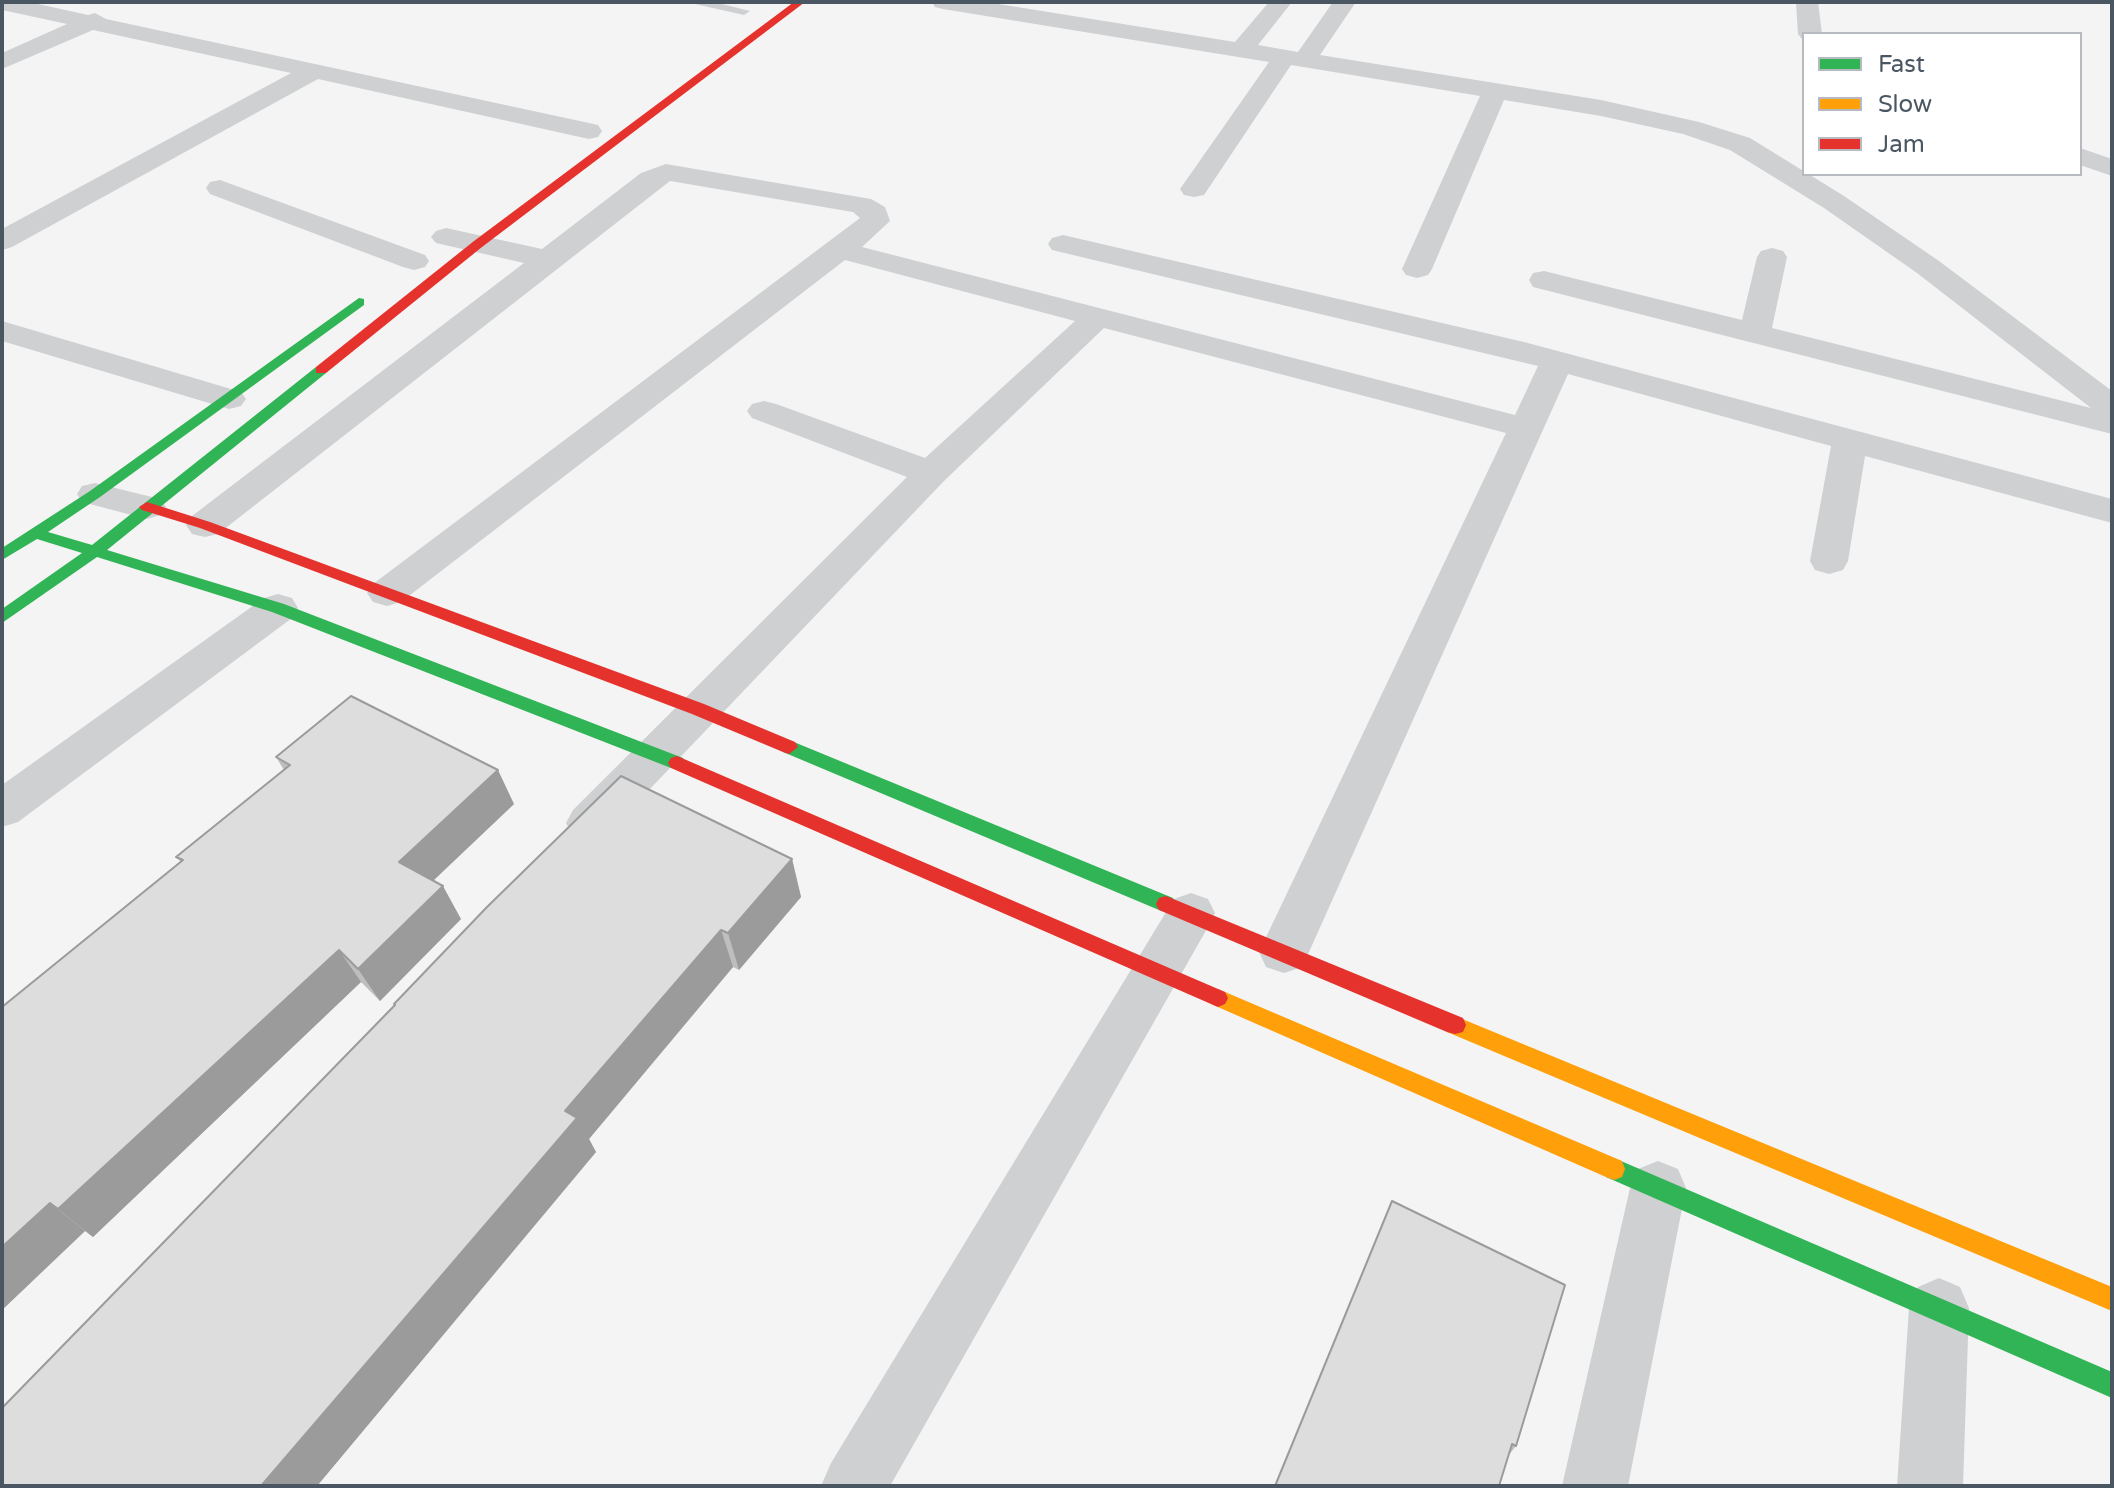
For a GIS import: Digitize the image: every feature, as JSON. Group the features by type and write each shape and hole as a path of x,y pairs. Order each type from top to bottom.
{"street":[{"path":"2,617 94,552 438,247 800,2"},
{"path":"943,2 1601,108 1690,128 1740,144 1834,202 1928,267 2112,408"},
{"path":"1072,23 1092,2"},
{"path":"1241,50 1281,2"},
{"path":"1194,189 1295,59 1345,2"},
{"path":"1807,2 1810,32"},
{"path":"2,3 595,127"},
{"path":"720,29 750,6"},
{"path":"2,62 126,7"},
{"path":"2,241 316,70"},
{"path":"1417,269 1495,91"},
{"path":"565,149 595,127"},
{"path":"2082,138 2112,139"},
{"path":"1740,144 1788,143"},
{"path":"2082,157 2112,168"},
{"path":"205,525 651,179 666,172 861,205 875,213 875,221 840,250 387,593"},
{"path":"220,188 438,247 548,259"},
{"path":"1063,244 1557,361 2112,511"},
{"path":"840,250 1526,428"},
{"path":"1755,333 1772,257"},
{"path":"1544,280 2112,424"},
{"path":"2,555 229,399 377,289"},
{"path":"555,858 931,473 1097,317"},
{"path":"2,331 229,399"},
{"path":"1284,952 1557,361"},
{"path":"764,411 931,473"},
{"path":"1829,561 1850,441"},
{"path":"95,494 205,525 698,709 2112,1299"},
{"path":"35,533 278,608 655,754 2112,1385"},
{"path":"2,809 278,608"},
{"path":"854,1486 1191,913"},
{"path":"1595,1486 1658,1188"},
{"path":"1930,1486 1939,1308"}],"lane":[{"path":"692,2 750,6"}],"building":[{"path":"351,696 498,770 399,862 443,886 358,969 339,950 58,1209 50,1203 2,1247 2,1007 183,860 176,857 290,765 276,757"},
{"path":"621,776 792,859 728,933 721,930 565,1111 577,1118 261,1486 2,1486 2,1408 487,907"},
{"path":"1392,1201 1565,1285 1516,1446 1512,1444 1499,1486 1275,1486"}],"traffic: fast":[{"path":"2,555 95,494 359,302"},
{"path":"2,617 94,552 321,370"},
{"path":"35,533 278,608 677,763"},
{"path":"789,747 1166,904"},
{"path":"1614,1169 2112,1385"}],"traffic: slow":[{"path":"1218,998 1614,1169"},
{"path":"1455,1025 2112,1299"}],"traffic: jam":[{"path":"321,370 478,244 800,2"},
{"path":"147,507 205,525 698,709 789,747"},
{"path":"677,763 1218,998"},
{"path":"1166,904 1455,1025"}]}
